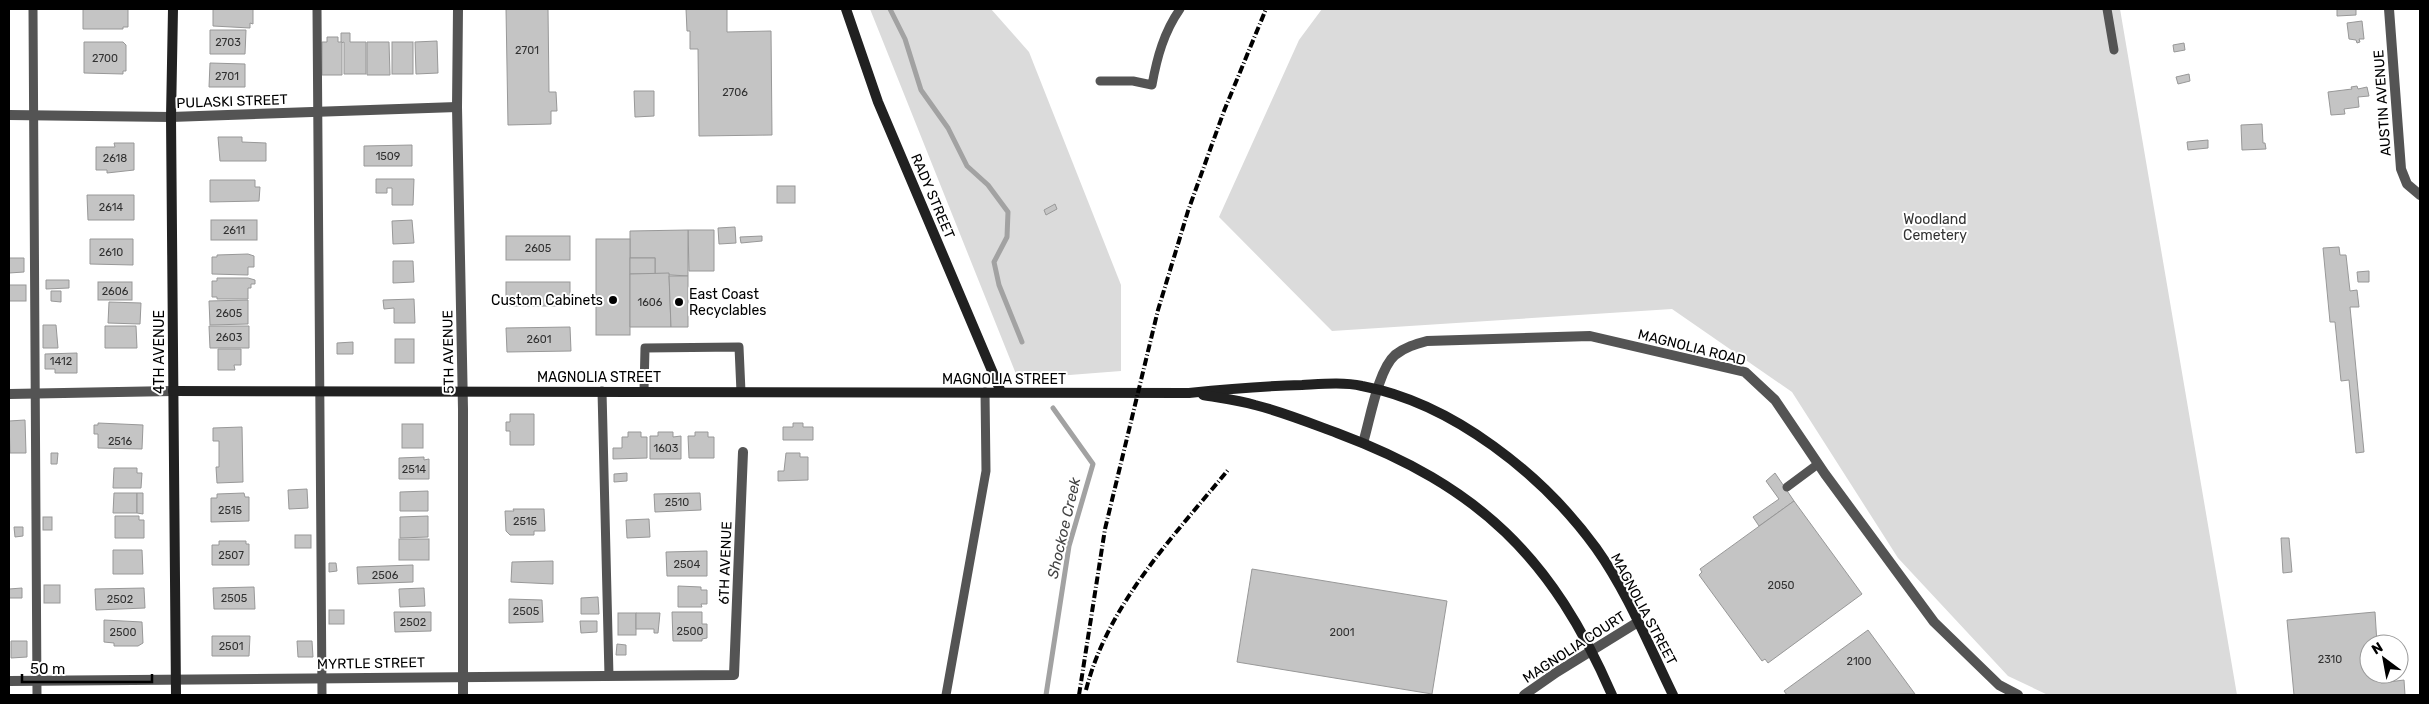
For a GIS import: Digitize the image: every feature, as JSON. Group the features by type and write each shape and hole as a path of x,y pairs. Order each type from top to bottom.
{"main road":[{"name":"4TH AVENUE","path":"173,9 171,117 176,695"},
{"name":"RADY STREET","path":"846,9 878,102 1001,392"},
{"name":"MAGNOLIA STREET","path":"173,391 1189,393 1250,386 1334,384 1378,390 1433,411 1465,428 1490,444 1537,482 1559,503 1596,548 1613,574 1673,695"},
{"name":"MAGNOLIA STREET","path":"1189,393 1254,404 1363,443 1414,466 1445,484 1493,519 1524,550 1552,584 1591,650 1612,695"}],"street":[{"name":"5TH AVENUE","path":"458,9 457,107 463,392 463,695"},
{"name":"AUSTIN AVENUE","path":"2389,9 2401,169 2403,176 2417,193"},
{"name":"PULASKI STREET","path":"9,115 171,117 457,107"},
{"name":"MAGNOLIA ROAD","path":"1363,443 1386,368 1396,354 1410,346 1428,341 1590,336 1745,372 1775,400 1818,464 1934,622 1999,685 2018,695"},
{"name":"MAGNOLIA STREET","path":"9,394 173,391"},
{"name":"6TH AVENUE","path":"734,675 743,452"},
{"name":"MAGNOLIA COURT","path":"1524,695 1591,650 1638,622"},
{"name":"MYRTLE STREET","path":"9,681 734,675"}],"lane":[{"path":"33,9 37,695"},
{"path":"316,9 322,695"},
{"path":"1100,81 1133,81 1152,85 1156,61 1168,26 1180,9"},
{"path":"2107,9 2114,50"},
{"path":"644,391 646,348 739,347 741,392"},
{"path":"602,391 609,676"},
{"path":"946,695 986,471 985,392"},
{"path":"1787,487 1818,464"}],"green space":[{"path":"870,9 991,9 1029,52 1121,285 1121,371 1018,379"},
{"name":"Woodland Cemetery","path":"1322,9 2120,9 2237,695 2048,695 2008,676 1898,558 1792,392 1672,309 1332,331 1219,217 1299,40"}],"building":[{"path":"83,9 128,9 128,27 123,27 123,29 83,29"},
{"path":"213,9 253,9 253,24 250,23 250,28 213,26"},
{"path":"506,9 548,9 549,92 556,92 557,111 551,111 551,124 508,125"},
{"path":"686,9 727,9 727,32 771,31 772,135 699,136 698,49 690,49 690,31 687,31"},
{"path":"2337,9 2356,9 2356,15 2337,16"},
{"path":"2362,21 2364,39 2359,39 2360,42 2357,43 2356,40 2349,39 2347,23"},
{"path":"210,30 246,30 245,54 210,54"},
{"path":"341,33 350,33 350,42 366,42 366,74 344,74 344,42 341,43"},
{"path":"327,37 338,37 338,42 342,42 342,75 322,75 322,42 327,42"},
{"path":"437,41 438,73 416,74 415,42"},
{"path":"84,42 123,42 126,45 126,71 123,71 123,74 84,73"},
{"path":"367,42 389,42 390,75 367,75"},
{"path":"392,42 413,42 413,74 392,74"},
{"path":"2184,43 2185,50 2174,52 2173,45"},
{"path":"210,63 245,64 245,87 209,87"},
{"path":"2189,74 2190,81 2178,84 2176,77"},
{"path":"2357,86 2358,89 2367,87 2369,96 2358,97 2359,107 2344,109 2345,114 2331,115 2328,92 2352,89 2351,87"},
{"path":"634,91 654,91 654,116 635,117"},
{"path":"2262,124 2263,143 2265,143 2266,149 2242,150 2241,125"},
{"path":"218,137 242,137 242,142 266,143 266,161 220,161"},
{"path":"2208,140 2208,148 2188,150 2187,142"},
{"path":"114,143 134,143 134,170 107,173 107,170 96,170 96,147 115,147"},
{"path":"412,145 412,166 364,166 364,146"},
{"path":"376,179 414,179 413,205 392,205 392,188 387,188 387,193 376,193"},
{"path":"210,180 255,180 255,187 260,187 259,201 210,202"},
{"path":"777,186 795,186 795,203 777,203"},
{"path":"87,195 134,195 134,220 88,220"},
{"path":"1055,204 1057,209 1046,215 1044,210"},
{"path":"211,220 257,220 257,240 211,240"},
{"path":"412,220 414,243 393,244 392,221"},
{"path":"735,227 736,243 719,244 718,228"},
{"path":"688,230 714,230 714,271 689,271"},
{"path":"688,230 688,276 655,274 655,258 630,258 630,231"},
{"path":"506,236 570,236 570,260 506,260"},
{"path":"762,236 762,241 741,243 740,237"},
{"path":"90,239 133,239 133,265 90,264"},
{"name":"Custom Cabinets","path":"596,239 630,239 630,335 596,335"},
{"path":"2339,247 2340,255 2346,255 2350,291 2357,290 2359,307 2350,307 2364,452 2356,453 2349,380 2341,381 2335,322 2330,322 2323,248"},
{"path":"248,254 254,256 254,267 248,267 248,275 212,274 212,257 217,257 217,255"},
{"path":"9,258 24,258 24,272 9,273"},
{"path":"630,258 655,258 655,274 630,274"},
{"path":"393,261 413,261 414,282 393,283"},
{"path":"2369,271 2369,282 2358,282 2357,272"},
{"path":"669,273 671,327 630,327 630,274"},
{"name":"East Coast Recyclables","path":"669,276 688,276 688,327 671,327"},
{"path":"217,278 248,278 255,280 255,284 251,284 251,288 248,288 248,299 217,299 217,297 212,297 212,281 217,281"},
{"path":"46,280 69,280 69,288 46,289"},
{"path":"98,282 132,282 132,300 98,300"},
{"path":"506,282 570,282 570,306 506,306"},
{"path":"9,285 26,285 26,301 9,301"},
{"path":"51,291 61,291 61,302 51,301"},
{"path":"414,299 415,323 394,323 394,308 384,309 383,300"},
{"path":"248,300 248,324 210,325 209,301"},
{"path":"109,302 141,303 140,324 108,323"},
{"path":"43,325 56,325 58,348 43,348"},
{"path":"105,326 136,326 137,348 105,348"},
{"path":"209,326 249,326 249,348 210,348"},
{"path":"570,327 571,351 507,352 506,328"},
{"path":"395,339 414,339 414,363 395,363"},
{"path":"353,342 353,354 337,354 337,343"},
{"path":"218,349 241,349 241,365 234,365 235,370 218,370"},
{"path":"77,353 77,373 55,373 55,369 45,369 45,354"},
{"path":"510,414 534,414 534,445 510,445 510,431 506,431 506,422 510,422"},
{"path":"25,420 26,453 10,453 9,421"},
{"path":"98,423 143,425 142,449 98,448 98,434 94,434 94,425 98,425"},
{"path":"793,423 803,423 803,427 813,427 813,440 783,440 783,427 793,427"},
{"path":"402,424 423,424 423,448 402,448"},
{"path":"242,427 243,482 217,483 216,467 219,467 219,441 213,441 213,428"},
{"path":"628,432 641,432 641,437 647,437 647,458 613,459 613,448 622,448 622,437 628,437"},
{"path":"658,432 673,432 673,437 681,436 681,459 650,459 650,436 658,436"},
{"path":"695,432 708,432 708,437 714,437 714,458 689,458 688,436 695,436"},
{"path":"51,453 58,453 57,464 51,464"},
{"path":"786,453 800,453 800,457 808,457 808,480 778,481 778,471 784,471"},
{"path":"424,457 424,460 429,459 429,479 399,479 399,458"},
{"path":"114,468 137,468 137,473 142,473 141,488 113,488"},
{"path":"627,473 627,481 614,482 614,474"},
{"path":"1775,473 1794,501 1759,526 1753,517 1779,499 1766,481"},
{"path":"307,489 308,508 289,509 288,490"},
{"path":"428,491 428,511 400,511 400,492"},
{"path":"114,493 137,493 137,513 113,513"},
{"path":"137,493 143,493 143,514 137,513"},
{"path":"244,493 245,497 249,497 249,521 211,522 211,498 217,498 217,494"},
{"path":"700,493 701,510 655,512 654,494"},
{"path":"1794,501 1862,594 1768,663 1765,659 1762,661 1699,575 1702,572 1700,569"},
{"path":"513,509 544,509 545,531 534,531 534,535 510,535 506,531 505,511 514,511"},
{"path":"115,516 139,516 139,520 144,520 144,538 115,538"},
{"path":"428,516 428,537 400,538 400,517"},
{"path":"43,517 52,517 52,530 43,530"},
{"path":"649,519 650,537 627,538 626,520"},
{"path":"14,527 23,527 23,536 15,537"},
{"path":"295,535 311,535 311,548 295,548"},
{"path":"2281,538 2289,538 2292,572 2283,573"},
{"path":"399,539 429,539 429,560 399,560"},
{"path":"219,541 246,541 246,544 249,544 249,565 212,565 212,545 219,545"},
{"path":"113,550 142,550 143,574 113,574"},
{"path":"707,551 707,576 667,576 666,552"},
{"path":"553,561 553,584 511,582 512,562"},
{"path":"329,563 336,563 337,571 329,572"},
{"path":"413,565 413,582 358,584 357,567"},
{"path":"1252,569 1447,601 1432,694 1237,662"},
{"path":"44,585 60,585 60,603 44,603"},
{"path":"678,586 701,587 701,590 707,590 707,604 701,604 702,607 678,607"},
{"path":"254,587 255,609 214,609 213,588"},
{"path":"22,588 22,598 9,598 9,589"},
{"path":"144,588 145,608 96,610 95,589"},
{"path":"424,588 425,606 400,607 399,589"},
{"path":"598,597 599,614 581,614 581,598"},
{"path":"509,599 542,600 543,622 509,623"},
{"path":"329,610 344,610 344,624 329,624"},
{"path":"394,612 431,612 431,631 395,632"},
{"path":"672,612 702,612 702,624 707,624 707,638 702,639 702,641 673,641"},
{"path":"2375,612 2376,634 2359,634 2359,684 2404,684 2405,695 2294,695 2287,620"},
{"path":"618,613 636,613 636,635 618,635"},
{"path":"636,613 660,613 658,633 654,633 654,629 636,629"},
{"path":"104,620 142,622 143,643 138,646 114,646 114,643 104,642"},
{"path":"580,621 597,621 597,632 581,633"},
{"path":"1868,630 1915,694 1787,695 1784,691"},
{"path":"212,636 250,636 249,656 212,656"},
{"path":"11,641 27,641 27,657 11,658"},
{"path":"297,641 312,641 313,657 298,657"},
{"path":"617,644 626,645 626,655 616,655"}],"waterway":[{"name":"Shockoe Creek","path":"890,9 905,39 921,90 948,128 967,166 988,185 1008,212 1007,237 994,262 999,285 1022,342"},
{"name":"Shockoe Creek","path":"1046,695 1069,546 1093,464 1053,408"}],"railway":[{"path":"1079,695 1105,529 1158,310 1188,211 1224,111 1266,9"},
{"path":"1086,690 1096,659 1126,600 1165,546 1228,470"}],"place":[{"name":"Custom Cabinets","path":"613,300"},
{"name":"East Coast Recyclables","path":"679,302"}]}
